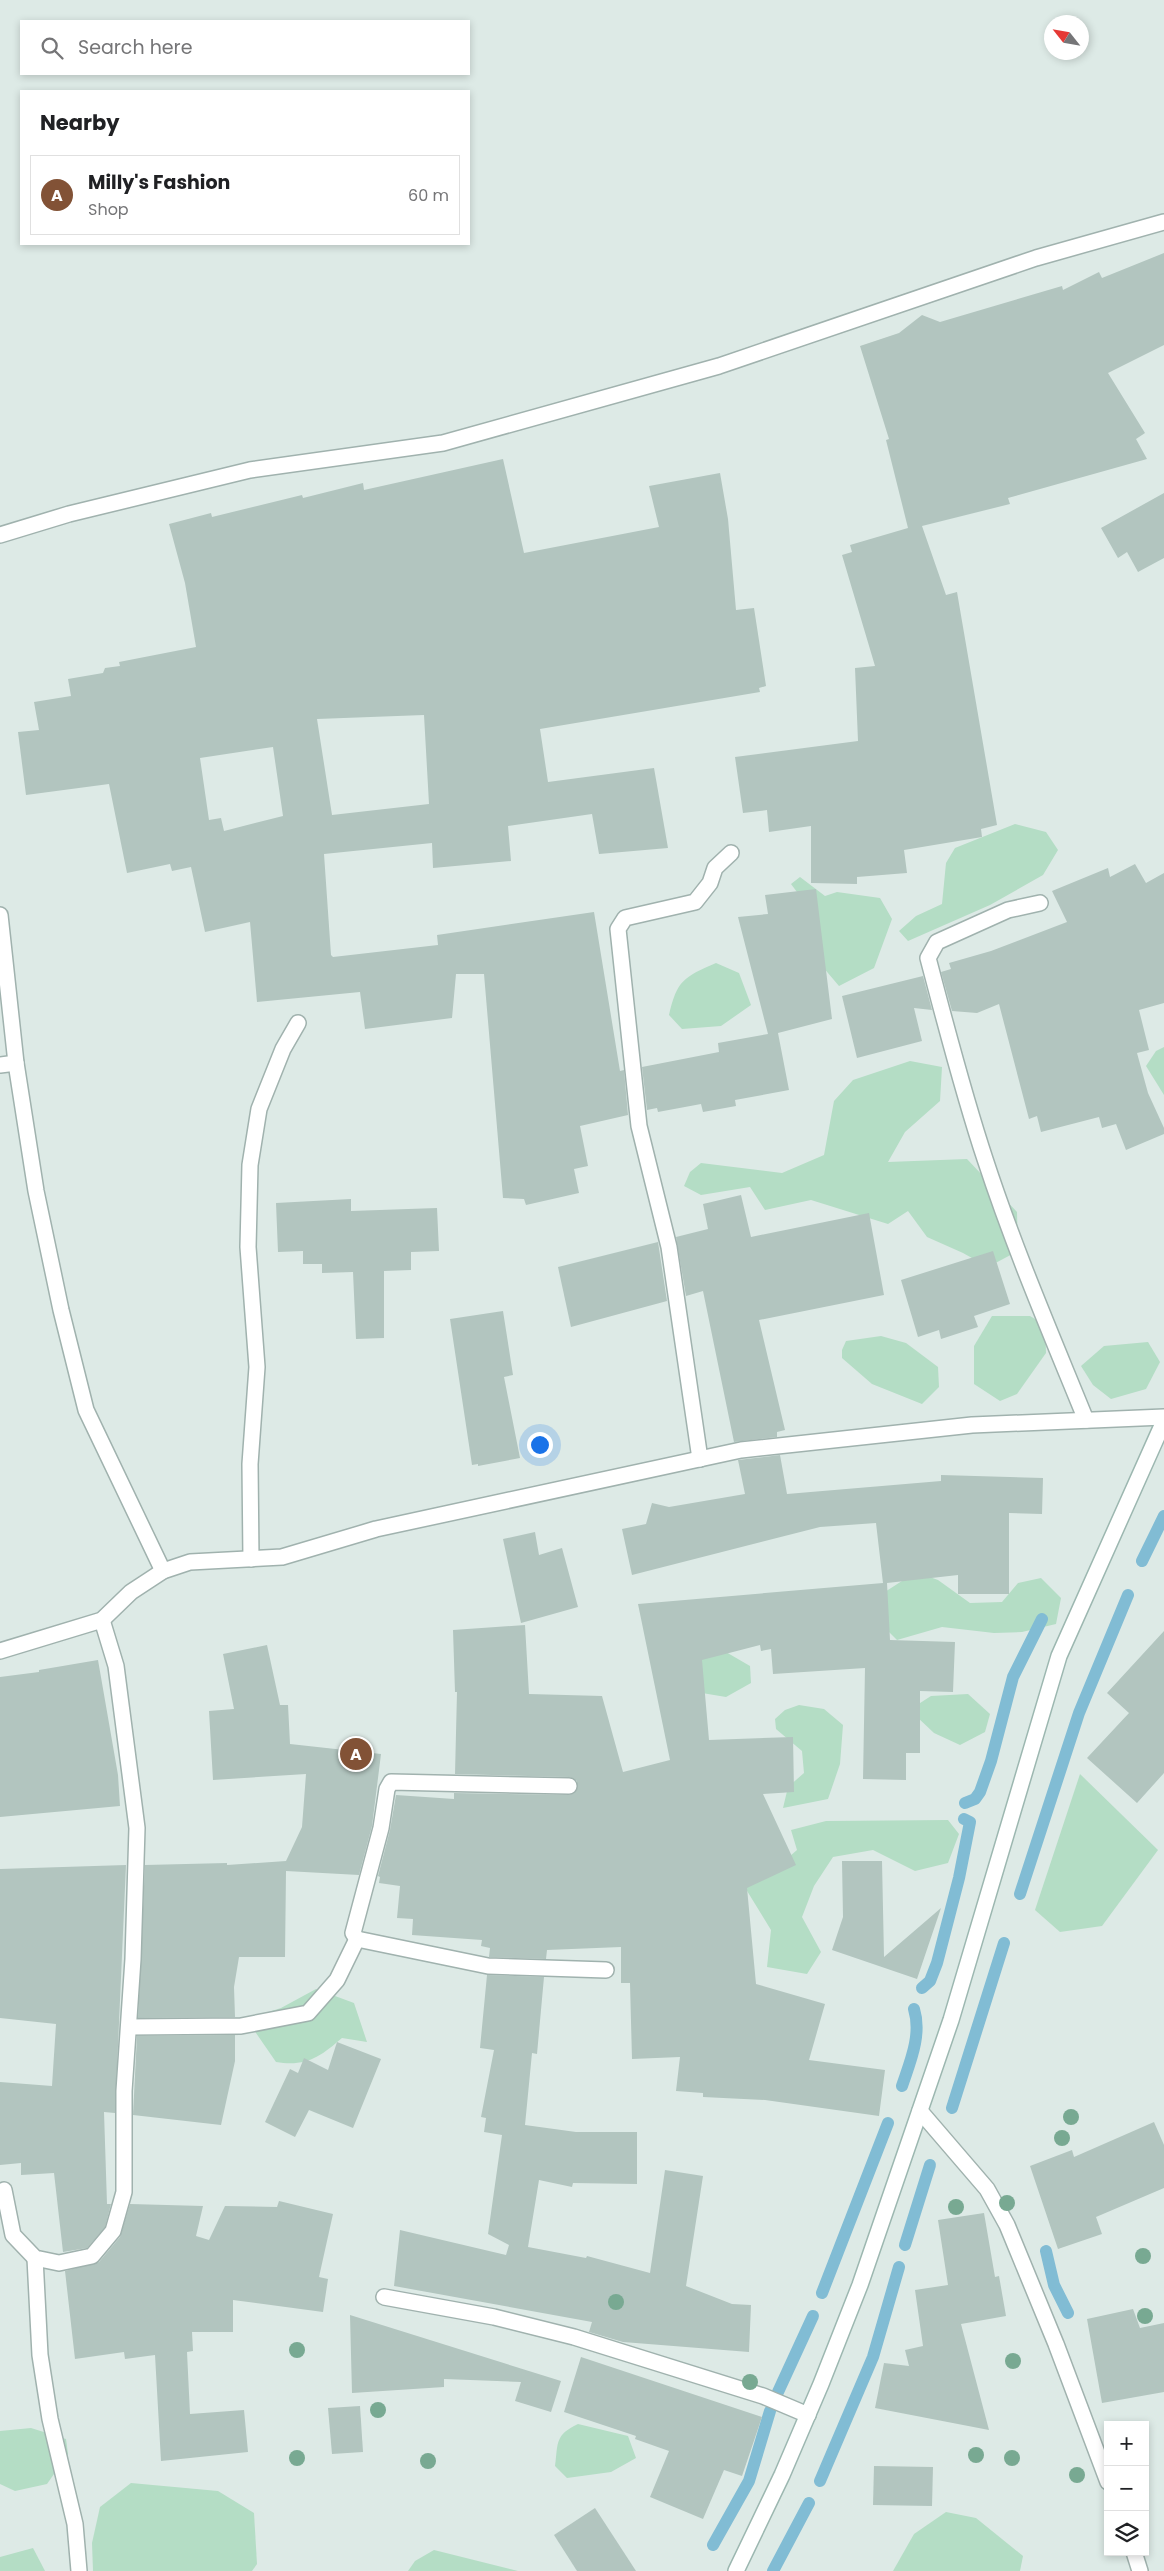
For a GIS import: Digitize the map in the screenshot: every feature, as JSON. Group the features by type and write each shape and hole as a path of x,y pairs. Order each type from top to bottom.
{"street":[{"path":"0,535 69,514 250,470 443,443 719,366 1036,258 1164,222"},
{"path":"700,1459 669,1247 639,1126 618,928 625,918 695,902 710,883 716,868 731,853"},
{"path":"1040,904 1008,910 937,942 928,958 954,1058 985,1159 1028,1279 1086,1420"},
{"path":"0,915 16,1063 36,1191 61,1310 86,1410 163,1571"},
{"path":"251,1559 250,1464 257,1367 248,1247 250,1165 259,1109 283,1049 298,1024"},
{"path":"0,1065 16,1063"},
{"path":"0,1651 102,1620 131,1592 163,1571 190,1562 282,1557 376,1529 741,1450 972,1425 1164,1417"},
{"path":"736,2571 808,2415 860,2285 951,2020 1059,1656 1164,1421"},
{"path":"4,2190 13,2236 35,2258 59,2263 92,2256 113,2231 124,2192 124,2091 129,2027 137,1828 116,1666 102,1620"},
{"path":"129,2027 242,2026 308,2013 337,1980 357,1940 354,1932 381,1828 387,1789 391,1782 570,1786"},
{"path":"357,1940 488,1966 606,1970"},
{"path":"920,2111 987,2188 1007,2224 1056,2344 1104,2471"},
{"path":"35,2258 40,2355 50,2419 75,2524 80,2571"},
{"path":"384,2297 494,2317 574,2337 763,2396 808,2415"},
{"path":"1135,2556 1140,2571"}],"green space":[{"path":"1015,824 1046,832 1058,850 1043,875 990,905 908,941 899,931 916,916 942,904 946,863 955,848"},
{"path":"800,877 825,896 837,892 880,898 892,919 874,968 839,986 811,953 806,904 791,884"},
{"path":"716,963 739,973 751,1005 721,1026 682,1029 669,1015 675,994 689,976"},
{"path":"1164,1047 1164,1095 1146,1066 1156,1051"},
{"path":"910,1061 942,1067 940,1101 905,1132 888,1162 967,1159 1017,1212 1018,1251 988,1267 963,1253 927,1237 908,1211 888,1224 811,1200 765,1210 750,1187 701,1195 684,1186 690,1172 701,1163 782,1173 824,1155 834,1101 853,1080"},
{"path":"992,1316 1030,1316 1045,1325 1046,1353 1017,1394 1000,1401 974,1384 974,1346"},
{"path":"881,1336 906,1343 938,1367 939,1387 922,1404 872,1384 842,1358 842,1350 846,1341"},
{"path":"1148,1342 1160,1362 1146,1389 1111,1399 1093,1385 1081,1366 1104,1346"},
{"path":"916,1572 938,1580 970,1603 1002,1602 1018,1583 1041,1578 1061,1598 1056,1624 1022,1632 994,1633 942,1627 897,1640 872,1615 877,1597"},
{"path":"719,1648 750,1666 751,1683 726,1697 696,1692 696,1654"},
{"path":"968,1694 990,1714 985,1732 960,1745 934,1733 915,1715 917,1705 931,1696"},
{"path":"799,1705 824,1709 843,1725 840,1764 828,1799 783,1808 788,1787 804,1773 802,1751 776,1729 775,1719 785,1710"},
{"path":"1080,1774 1158,1850 1102,1926 1060,1932 1035,1910"},
{"path":"948,1820 959,1834 948,1863 915,1871 873,1850 833,1857 814,1886 802,1917 821,1952 807,1974 767,1967 771,1930 744,1886 775,1869 797,1850 791,1830 826,1821"},
{"path":"316,1989 354,2003 367,2042 342,2038 327,2050 304,2062 276,2062 256,2033 256,2016 281,2008"},
{"path":"578,2424 628,2436 636,2458 611,2472 567,2478 555,2466 559,2440 565,2432"},
{"path":"31,2428 66,2439 68,2454 47,2484 15,2491 0,2484 0,2431"},
{"path":"131,2483 218,2491 254,2513 257,2564 252,2571 93,2571 92,2543 100,2507"},
{"path":"946,2512 976,2518 1023,2556 1020,2571 893,2571 914,2534"},
{"path":"33,2548 45,2571 0,2571 0,2557"},
{"path":"434,2550 518,2571 408,2571 415,2561"}],"building":[{"path":"1164,253 1164,345 1108,373 1145,433 1136,439 1147,459 1008,498 1010,504 922,526 946,595 957,592 997,825 981,829 982,837 904,850 907,873 857,877 857,884 811,883 811,826 769,832 767,810 743,813 735,757 858,741 855,668 875,666 842,555 852,552 850,545 908,528 886,440 889,439 860,346 899,333 922,315 940,322 1062,286 1063,290 1099,272 1102,278"},
{"path":"503,459 524,553 659,527 649,486 720,473 728,519 736,610 754,608 766,686 759,688 760,692 540,729 548,782 654,768 668,848 599,854 592,814 508,826 511,861 433,868 432,843 324,854 331,955 333,957 438,945 437,935 594,912 620,1071 624,1070 628,1115 580,1126 588,1166 574,1169 579,1193 526,1205 524,1199 503,1198 484,974 456,974 452,1018 365,1029 360,992 257,1002 250,922 205,932 191,867 172,871 170,864 127,873 109,784 26,795 18,732 39,730 34,702 71,696 68,679 103,673 105,668 120,666 119,662 196,647 185,583 169,524 211,513 212,517 302,495 303,498 363,483 364,490","holes":["424,715 429,804 332,815 317,719","273,747 283,816 224,831 221,818 209,820 200,758"]},
{"path":"1164,493 1164,558 1138,572 1127,552 1118,558 1101,528"},
{"path":"1135,864 1146,883 1164,873 1164,1003 1139,1010 1149,1050 1137,1053 1148,1093 1164,1128 1164,1134 1126,1150 1116,1124 1102,1128 1099,1117 1041,1132 1037,1116 1029,1119 999,1004 977,1013 952,1011 941,972 951,969 949,963 991,951 1067,922 1052,891 1108,868 1110,877"},
{"path":"816,889 832,1019 778,1033 789,1090 735,1100 736,1106 703,1112 701,1104 658,1112 657,1108 647,1110 642,1067 719,1052 718,1043 768,1034 738,917 768,914 765,895"},
{"path":"923,976 932,1010 914,1008 922,1041 857,1058 842,996"},
{"path":"741,1195 751,1237 869,1213 884,1295 759,1320 785,1430 777,1432 777,1437 734,1442 703,1291 686,1296 676,1237 708,1229 703,1204"},
{"path":"351,1199 351,1211 437,1208 439,1251 411,1252 411,1270 384,1271 384,1338 356,1339 353,1272 322,1273 322,1264 303,1264 303,1251 278,1252 276,1203"},
{"path":"658,1242 667,1301 571,1327 558,1267"},
{"path":"993,1251 1010,1304 974,1316 978,1327 941,1339 939,1330 918,1337 901,1280"},
{"path":"503,1311 513,1375 504,1377 520,1458 478,1466 478,1464 472,1465 450,1319"},
{"path":"780,1455 787,1494 941,1481 941,1475 1043,1478 1042,1514 1009,1513 1009,1594 958,1594 958,1575 887,1583 890,1640 955,1642 953,1692 920,1691 920,1753 906,1753 906,1780 863,1779 865,1668 773,1674 771,1649 761,1651 760,1645 702,1660 709,1740 793,1737 794,1792 763,1794 796,1865 747,1888 756,1984 825,2004 809,2060 885,2070 879,2116 765,2100 703,2097 703,2093 676,2091 680,2057 632,2059 630,1983 621,1983 621,1947 547,1950 546,1959 489,1957 490,1948 481,1946 482,1940 412,1935 413,1919 397,1918 400,1886 379,1883 380,1877 378,1876 390,1830 396,1795 454,1799 454,1793 569,1795 577,1790 577,1781 569,1777 455,1774 457,1692 455,1692 453,1630 525,1625 529,1694 602,1696 623,1772 670,1760 638,1604 883,1583 876,1523 820,1527 632,1575 622,1529 646,1524 652,1503 669,1507 745,1494 738,1460"},
{"path":"535,1532 539,1555 562,1548 578,1607 521,1623 503,1539"},
{"path":"1164,1631 1164,1773 1137,1803 1087,1758 1129,1713 1107,1693"},
{"path":"267,1645 280,1705 288,1705 290,1744 381,1754 372,1826 359,1875 286,1871 285,1957 239,1957 234,1987 235,2017 138,2018 145,1865 227,1863 227,1865 286,1861 302,1827 306,1774 213,1780 209,1711 234,1709 223,1654"},
{"path":"98,1660 118,1775 120,1806 0,1817 0,1677 39,1672 39,1670"},
{"path":"842,1861 882,1861 884,1957 941,1908 917,1979 832,1950 843,1917"},
{"path":"126,1865 115,2113 104,2112 107,2204 111,2204 105,2227 87,2248 63,2252 54,2173 21,2175 21,2163 0,2165 0,2082 52,2086 56,2024 0,2018 0,1869"},
{"path":"487,1975 544,1977 537,2054 532,2053 525,2125 576,2132 637,2132 637,2184 573,2183 572,2187 539,2180 528,2247 586,2258 587,2256 650,2273 665,2170 703,2176 686,2286 732,2304 751,2305 749,2352 623,2342 589,2332 592,2322 394,2286 400,2230 506,2255 509,2245 488,2234 502,2135 484,2132 486,2118 481,2117 494,2050 480,2048"},
{"path":"235,2035 235,2061 221,2125 133,2115 137,2036"},
{"path":"337,2042 381,2059 353,2128 309,2110 295,2137 265,2122 290,2069 298,2073 304,2058 328,2070"},
{"path":"1154,2122 1164,2145 1164,2188 1096,2217 1102,2234 1058,2249 1030,2166 1072,2150 1074,2157"},
{"path":"279,2201 333,2214 319,2277 328,2279 323,2312 233,2300 233,2332 192,2332 193,2351 187,2352 190,2414 244,2410 248,2452 161,2461 155,2355 125,2359 124,2352 75,2359 65,2271 99,2262 120,2237 130,2204 203,2206 196,2236 209,2240 225,2206 277,2207"},
{"path":"984,2213 995,2277 999,2276 1006,2316 961,2324 989,2430 875,2408 884,2363 909,2366 905,2350 923,2346 915,2290 948,2285 938,2220"},
{"path":"1133,2309 1140,2328 1164,2323 1164,2392 1102,2403 1087,2319"},
{"path":"350,2315 561,2381 551,2412 515,2401 521,2382 444,2379 444,2387 352,2393"},
{"path":"581,2357 762,2417 742,2476 724,2470 703,2519 650,2497 669,2451 635,2439 636,2436 564,2412"},
{"path":"360,2406 363,2452 332,2454 328,2408"},
{"path":"874,2466 933,2467 932,2506 873,2505"},
{"path":"595,2508 636,2571 577,2571 554,2535"}],"waterway":[{"path":"1142,1561 1164,1516"},
{"path":"1020,1894 1079,1713 1128,1595"},
{"path":"965,1803 975,1799 980,1792 991,1761 1013,1677 1042,1619"},
{"path":"922,1988 930,1981 937,1963 959,1878 970,1822 964,1819"},
{"path":"952,2108 1004,1943"},
{"path":"902,2086 916,2038 917,2029 914,2009"},
{"path":"822,2293 888,2123"},
{"path":"905,2245 930,2165"},
{"path":"1046,2251 1054,2285 1068,2313"},
{"path":"820,2481 873,2357 899,2267"},
{"path":"778,2392 813,2316"},
{"path":"713,2545 749,2481 770,2411"},
{"path":"773,2571 809,2503"}],"place":[{"name":"Milly's Fashion","path":"356,1754"}]}
